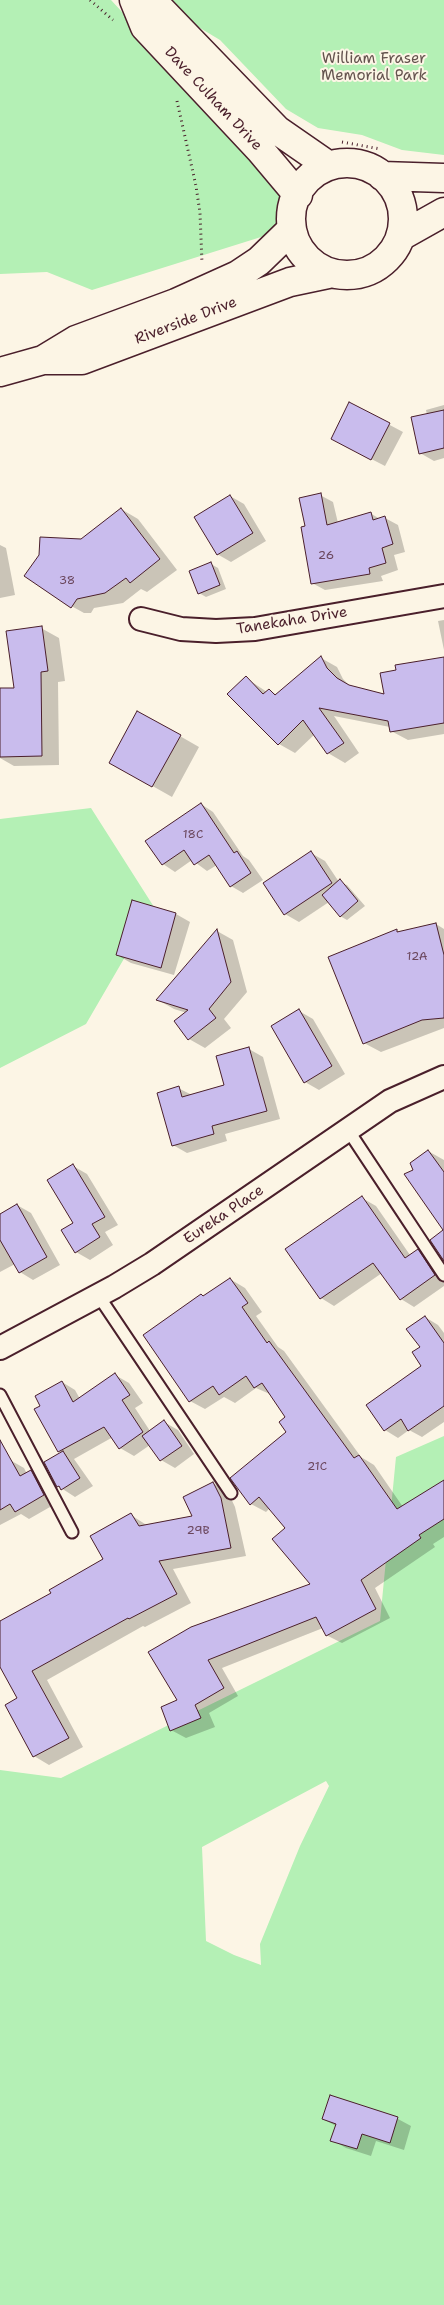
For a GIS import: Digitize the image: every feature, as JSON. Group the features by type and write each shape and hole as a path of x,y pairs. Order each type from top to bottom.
{"main road":[{"name":"Dave Culham Drive","path":"134,0 145,27 261,151 298,195"},
{"name":"Dave Culham Drive","path":"142,0 162,11 277,130 332,154"},
{"path":"403,235 403,212 398,196 382,176 372,169 354,164 338,164 332,154 303,184 292,216 292,229 299,247 310,260 328,274 362,273 379,265 393,251 403,235 444,212"},
{"path":"382,176 444,178"},
{"name":"Riverside Drive","path":"43,360 76,340 176,303 238,275 259,261 292,229"},
{"name":"Riverside Drive","path":"0,372 43,360 82,360 290,282 328,274"}],"street":[{"name":"Tanekaha Drive","path":"141,619 181,629 216,631 256,629 444,596"},
{"name":"Eureka Place","path":"0,1348 152,1264 390,1101 444,1077"}],"lane":[{"path":"348,1130 444,1275"},
{"path":"98,1295 231,1493"},
{"path":"0,1395 72,1532"}],"path":[{"path":"90,0 118,24"},
{"path":"180,65 170,75 196,186 200,213 202,264 198,269"},
{"path":"332,154 388,150"}],"green space":[{"path":"0,0 111,0 258,159 282,192 284,202 277,232 92,290 47,272 0,274"},
{"name":"William Fraser Memorial Park","path":"163,0 444,0 444,155 402,150 362,135 318,128 286,109 220,40 180,16"},
{"path":"91,808 154,907 86,1024 0,1068 0,819"},
{"path":"444,1436 444,2305 0,2305 0,1770 61,1778 380,1621 396,1457","holes":["326,1781 329,1786 300,1846 260,1944 261,1965 234,1955 206,1941 202,1847"]}],"building":[{"path":"349,402 390,423 371,460 331,439"},
{"path":"444,410 444,448 419,454 411,417"},
{"path":"321,493 327,525 371,512 373,520 385,516 393,544 382,548 386,563 369,568 370,574 311,584 301,527 305,526 299,498"},
{"path":"230,495 253,533 217,555 194,517"},
{"path":"121,508 160,559 130,583 126,578 105,593 77,599 71,608 24,576 39,555 40,537 81,539"},
{"path":"211,562 220,585 198,594 189,571"},
{"path":"42,626 48,671 41,672 42,756 0,757 0,688 14,688 6,631"},
{"path":"321,656 327,668 337,678 349,685 384,694 380,673 396,670 395,665 444,657 444,723 390,732 388,721 319,708 344,743 327,754 303,720 278,745 227,694 246,676 263,694 269,689 275,695"},
{"path":"137,711 181,735 152,787 109,763"},
{"path":"201,803 234,853 237,851 251,873 230,887 209,855 194,865 184,850 162,865 145,841"},
{"path":"311,851 332,883 284,915 263,883"},
{"path":"340,879 358,901 340,917 322,895"},
{"path":"132,900 176,913 161,968 116,955"},
{"path":"436,923 444,955 444,1018 422,1020 363,1044 328,957 397,929 397,932"},
{"path":"217,929 231,982 209,1009 216,1018 188,1040 174,1021 188,1010 156,1000"},
{"path":"299,1009 332,1066 304,1083 271,1026"},
{"path":"249,1047 267,1111 212,1126 214,1134 172,1146 157,1093 179,1086 182,1097 224,1085 216,1056"},
{"path":"428,1150 444,1172 444,1261 430,1240 443,1230 404,1174 413,1170 410,1163"},
{"path":"73,1164 105,1217 92,1224 100,1237 75,1253 61,1230 73,1223 47,1180"},
{"path":"362,1196 405,1258 418,1249 435,1275 400,1300 373,1263 320,1299 285,1249"},
{"path":"17,1204 47,1257 19,1273 0,1240 0,1214"},
{"path":"230,1278 248,1303 242,1307 267,1343 269,1341 354,1458 359,1455 397,1509 444,1480 444,1519 419,1535 421,1538 361,1580 376,1609 326,1636 316,1617 208,1660 224,1688 195,1705 201,1718 170,1731 161,1707 177,1700 148,1652 191,1627 310,1584 272,1539 285,1528 259,1497 250,1505 230,1478 286,1432 279,1422 285,1417 262,1383 254,1388 246,1376 219,1395 213,1386 189,1402 143,1335 201,1294 203,1296"},
{"path":"425,1316 444,1343 444,1406 408,1431 401,1419 384,1431 366,1405 421,1366 412,1352 420,1347 406,1329"},
{"path":"115,1373 130,1395 122,1400 143,1432 119,1449 104,1427 58,1452 34,1409 40,1406 35,1396 62,1381 73,1402"},
{"path":"164,1420 182,1446 160,1461 142,1436"},
{"path":"0,1440 20,1476 31,1470 44,1495 15,1512 10,1504 0,1510"},
{"path":"63,1451 80,1478 61,1490 59,1486 57,1487 44,1462"},
{"path":"213,1482 221,1498 231,1548 159,1561 177,1594 128,1618 32,1671 69,1738 33,1757 5,1705 17,1698 0,1667 0,1621 51,1593 49,1590 103,1559 90,1536 131,1513 139,1526 192,1516 183,1497"},
{"path":"330,2095 398,2117 390,2143 362,2134 357,2149 330,2141 336,2124 322,2119"}]}
